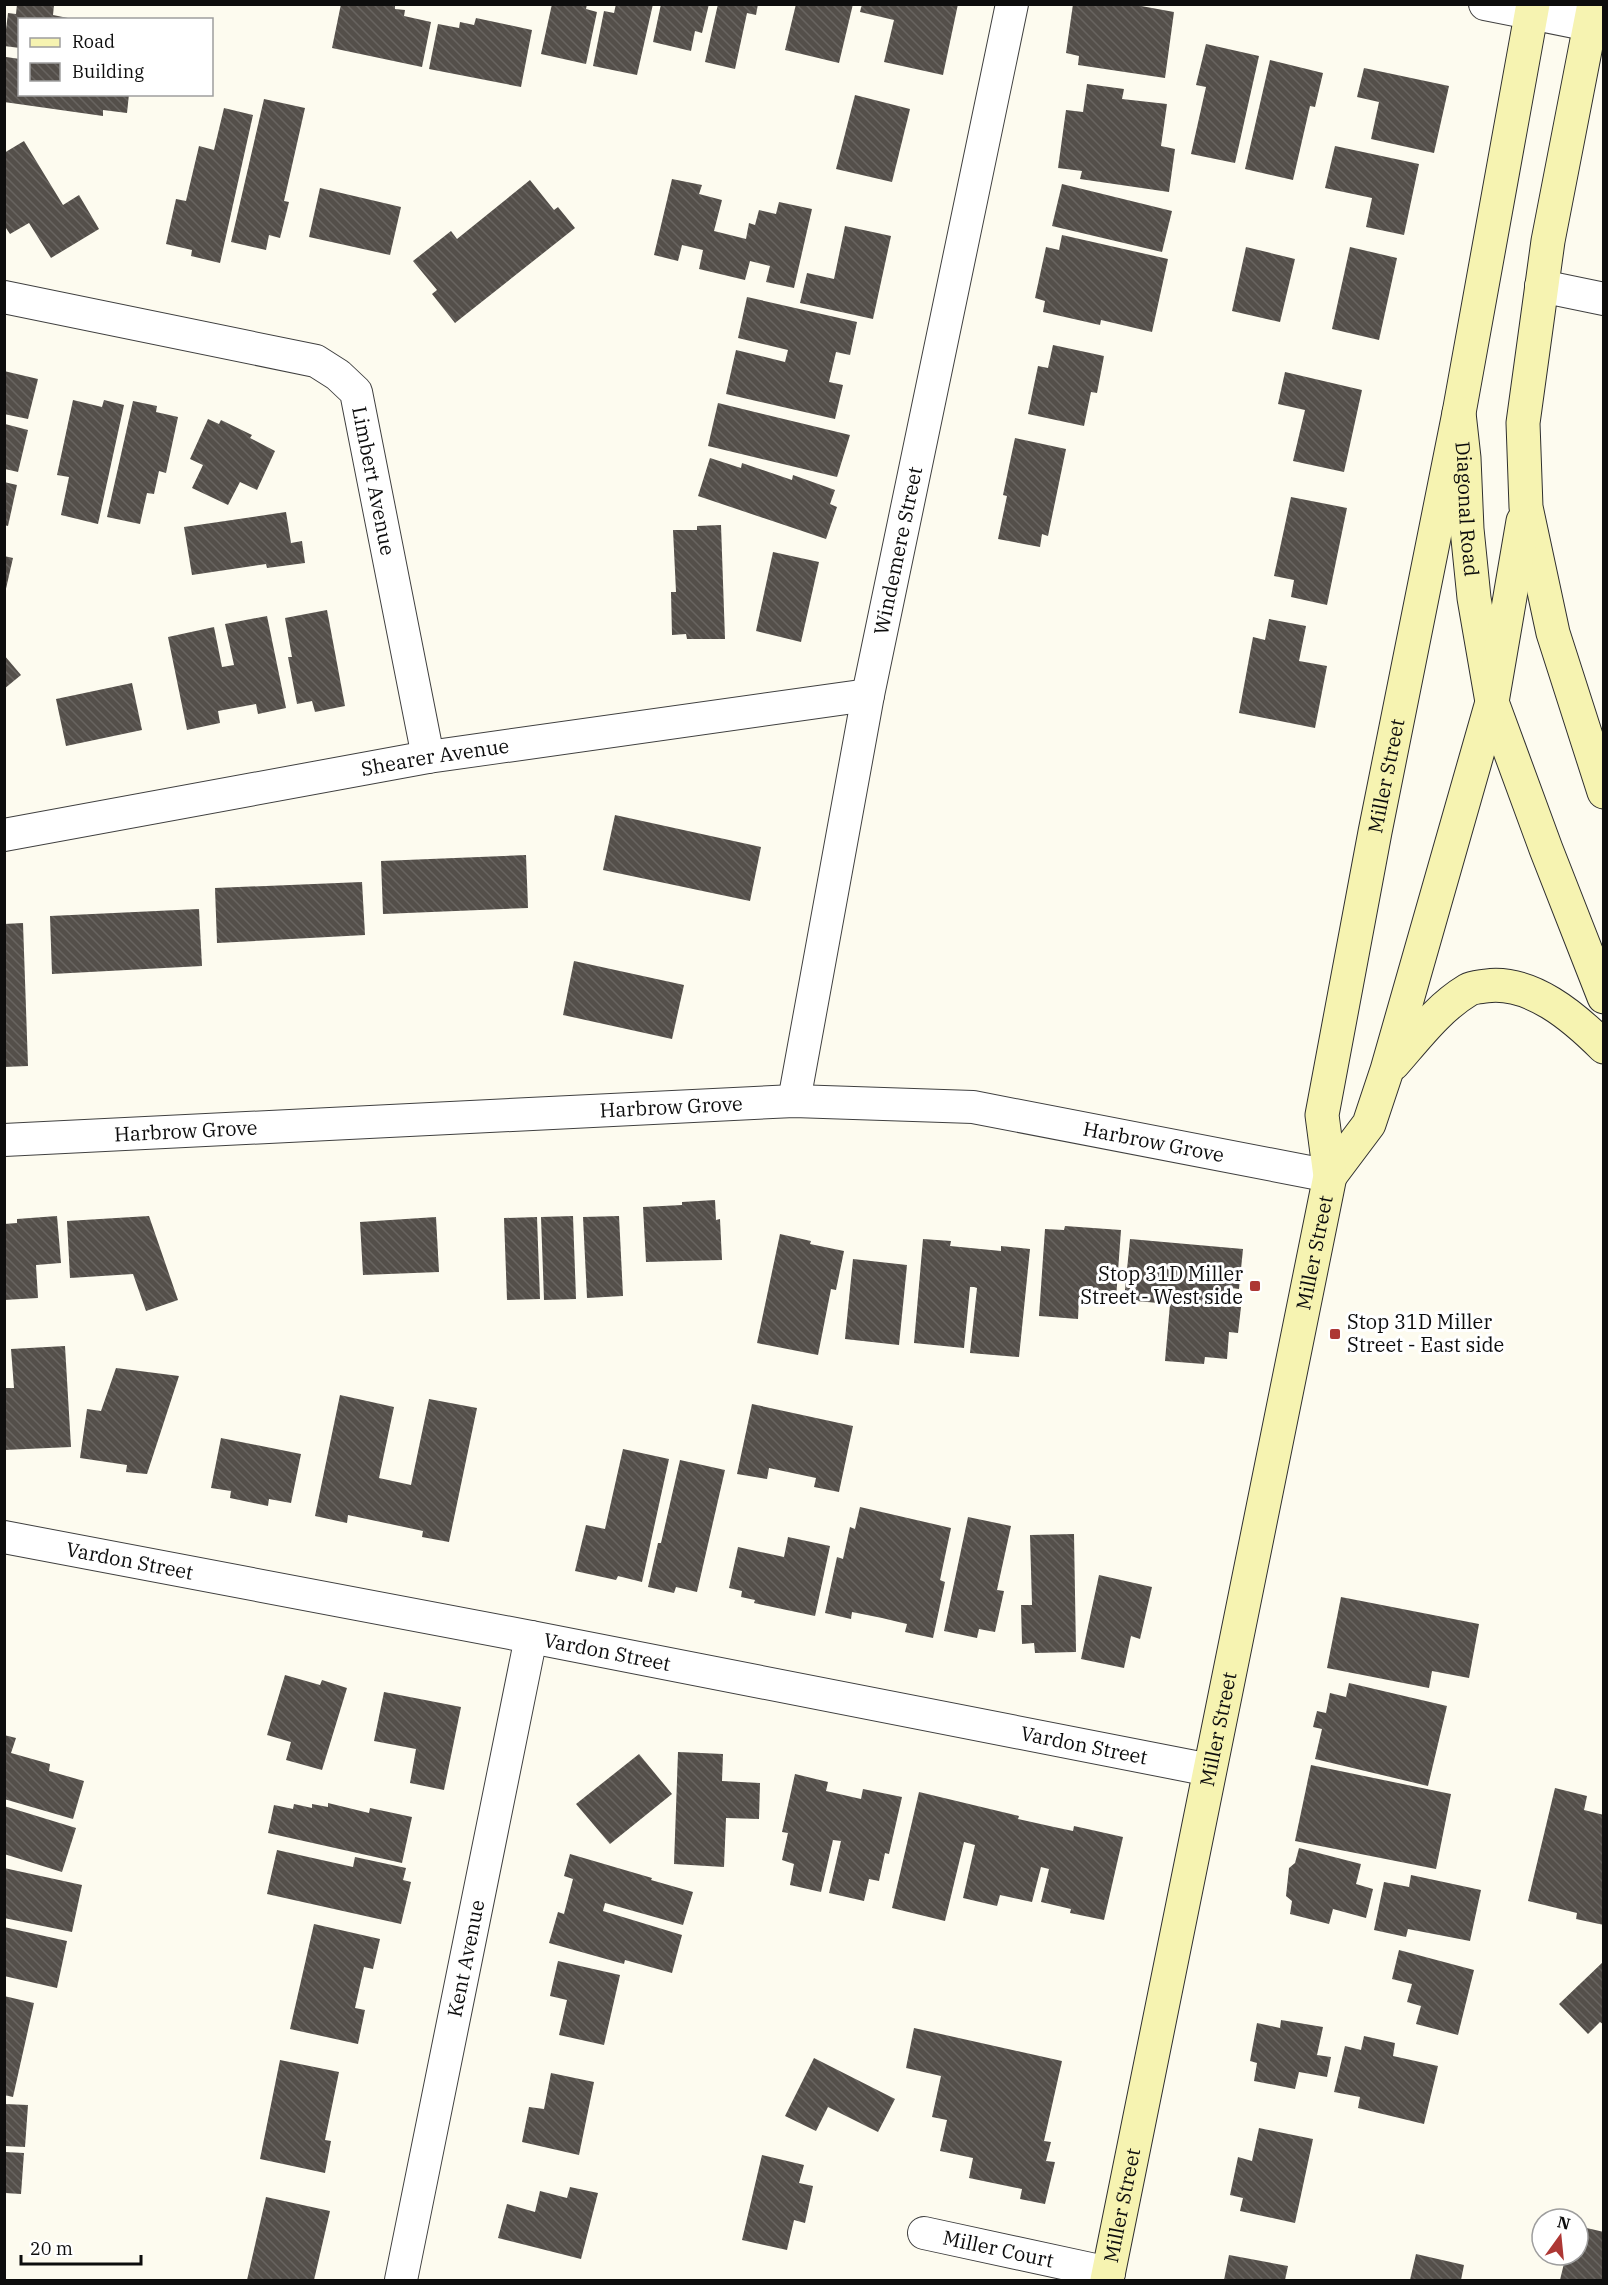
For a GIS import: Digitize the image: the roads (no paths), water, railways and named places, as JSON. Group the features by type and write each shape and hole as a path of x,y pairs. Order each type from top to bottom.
{"street":[{"name":"Windemere Street","path":"794,1101 868,695 1012,4"},
{"path":"1485,4 1592,15 1541,286 1523,423 1526,507 1553,633 1604,792"},
{"name":"Diagonal Road","path":"1533,9 1459,413 1464,458 1467,529 1474,598 1492,702 1604,997"},
{"path":"1541,286 1604,299"},
{"name":"Limbert Avenue","path":"4,297 316,361 338,375 356,392 428,757"},
{"name":"Miller Street","path":"1108,2277 1330,1176 1322,1115 1377,820 1459,413"},
{"name":"Miller Street","path":"1330,1176 1369,1124 1387,1070 1492,702 1526,507"},
{"name":"Shearer Avenue","path":"4,835 428,757 868,695"},
{"path":"1387,1070 1436,1014 1470,988 1499,984 1528,991 1579,1023 1604,1047"},
{"name":"Harbrow Grove","path":"4,1140 794,1101 973,1107 1330,1176"},
{"name":"Vardon Street","path":"4,1537 531,1636 1210,1770"},
{"name":"Kent Avenue","path":"401,2280 531,1636"},
{"name":"Miller Court","path":"924,2233 1108,2277"}],"place":[{"name":"Stop 31D Miller Street - West side","path":"1255,1286"},
{"name":"Stop 31D Miller Street - East side","path":"1335,1334"}]}
